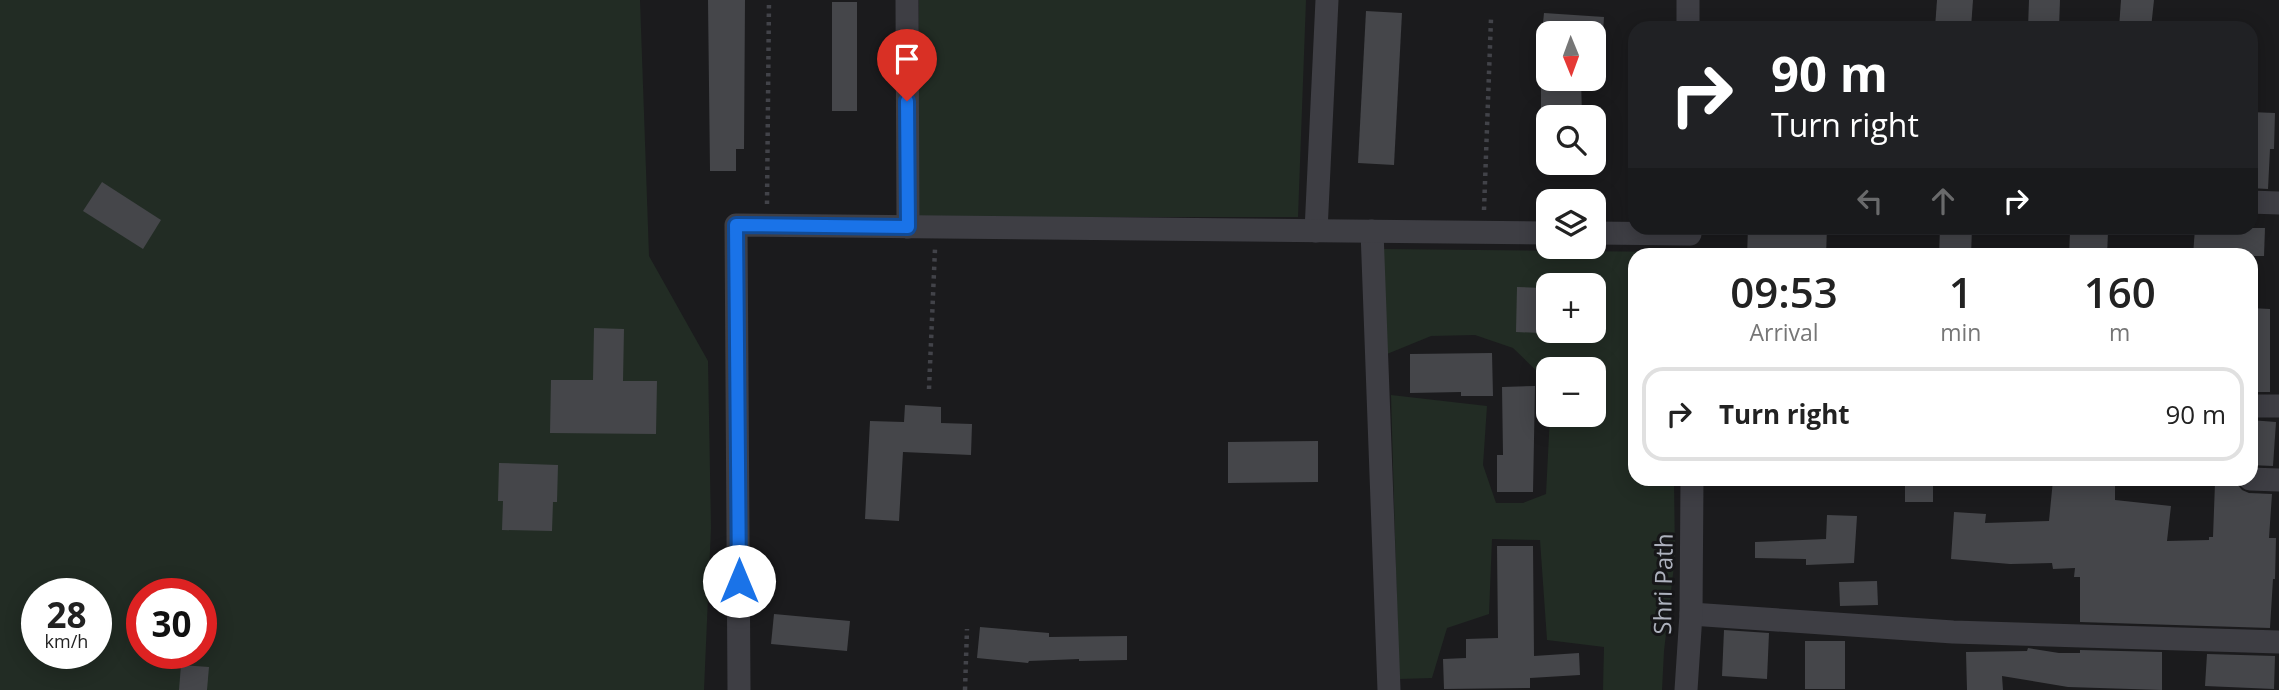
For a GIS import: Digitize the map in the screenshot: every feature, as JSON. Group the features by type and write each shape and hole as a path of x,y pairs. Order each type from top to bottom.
{"street":[{"path":"907,0 908,227"},
{"path":"1316,231 1327,0"},
{"path":"1688,0 1688,21"},
{"path":"2258,202 2279,202"},
{"path":"739,690 736,225 1536,233"},
{"path":"1372,231 1389,690"},
{"path":"1606,234 1690,239"},
{"path":"2258,406 2279,407"},
{"path":"2258,479 2279,480"},
{"name":"Shri Path","path":"1686,690 1691,614 1692,486"},
{"path":"1691,614 1953,632 2279,642"}],"path":[{"path":"767,225 769,0"},
{"path":"1483,232 1492,19"},
{"path":"929,389 936,227"},
{"path":"965,690 967,629"}],"shaded area":[{"path":"0,0 640,0 649,256 708,361 711,528 704,690 0,690"},
{"path":"919,0 1306,0 1298,217 917,217"},
{"path":"1382,249 1536,251 1536,259 1606,259 1606,251 1628,252 1628,486 1674,486 1675,557 1662,690 1603,690 1604,647 1547,640 1540,540 1492,539 1489,614 1447,628 1432,678 1399,679 1391,395 1487,406 1483,465 1496,503 1523,503 1546,494 1549,427 1606,427 1606,357 1536,357 1536,370 1513,348 1475,335 1431,336 1387,354"}],"building":[{"path":"708,0 745,0 744,149 736,149 736,171 710,171"},
{"path":"1937,0 1973,0 1972,21 1936,21"},
{"path":"2029,0 2060,0 2059,21 2028,21"},
{"path":"2121,0 2154,0 2152,21 2120,21"},
{"path":"832,2 857,2 857,111 832,111"},
{"path":"1366,11 1402,13 1394,165 1358,163"},
{"path":"1544,13 1604,17 1604,21 1543,21"},
{"path":"1541,91 1581,91 1582,105 1541,105"},
{"path":"2258,112 2275,113 2274,149 2270,149 2268,189 2258,188"},
{"path":"102,182 161,220 143,249 83,211"},
{"path":"2258,228 2265,228 2264,256 2258,256 2258,248 2194,248 2194,235 2258,235"},
{"path":"1748,235 1827,235 1826,248 1747,248"},
{"path":"1940,235 1972,235 1971,248 1939,248"},
{"path":"2070,235 2108,235 2107,248 2069,248"},
{"path":"1517,287 1536,288 1536,333 1516,332"},
{"path":"2258,308 2270,309 2270,392 2258,392"},
{"path":"594,328 624,329 623,381 657,381 656,434 550,433 551,380 593,380"},
{"path":"1492,353 1493,396 1461,396 1461,392 1410,393 1410,354"},
{"path":"1535,386 1533,492 1497,492 1497,455 1503,455 1502,387"},
{"path":"905,405 941,407 941,423 972,424 971,455 903,452 899,521 865,519 870,421 904,422"},
{"path":"2258,421 2276,422 2273,466 2258,465"},
{"path":"1318,441 1318,482 1228,483 1228,442"},
{"path":"499,463 558,465 557,502 553,502 552,531 502,530 503,501 498,501"},
{"path":"1905,486 1933,486 1933,502 1905,502"},
{"path":"2052,486 2115,486 2115,500 2171,506 2167,541 2209,540 2209,537 2213,537 2215,486 2239,486 2249,493 2272,494 2269,538 2276,538 2270,628 2080,622 2080,577 2074,577 2075,568 2053,569 2052,563 2010,564 1951,559 1954,512 1986,514 1985,523 2049,521"},
{"path":"1827,515 1857,516 1854,563 1806,565 1806,559 1755,558 1755,542 1826,539"},
{"path":"1497,546 1533,546 1534,656 1579,653 1580,675 1530,678 1530,688 1444,689 1443,659 1466,658 1466,639 1498,638"},
{"path":"1877,581 1878,605 1840,606 1839,582"},
{"path":"774,614 850,621 847,651 771,644"},
{"path":"980,627 1049,633 1049,637 1127,636 1127,660 1079,659 1028,663 977,658"},
{"path":"1724,630 1769,633 1767,679 1722,676"},
{"path":"1805,641 1845,641 1845,689 1805,689"},
{"path":"2028,648 2059,653 2080,653 2080,650 2162,652 2162,690 2068,687 2002,676 2003,690 1967,690 1966,652 2027,651"},
{"path":"2207,654 2275,656 2274,689 2205,686"},
{"path":"181,669 209,669 207,690 179,690"}],"route":[{"path":"739,581 736,225 908,227 907,101"}]}
